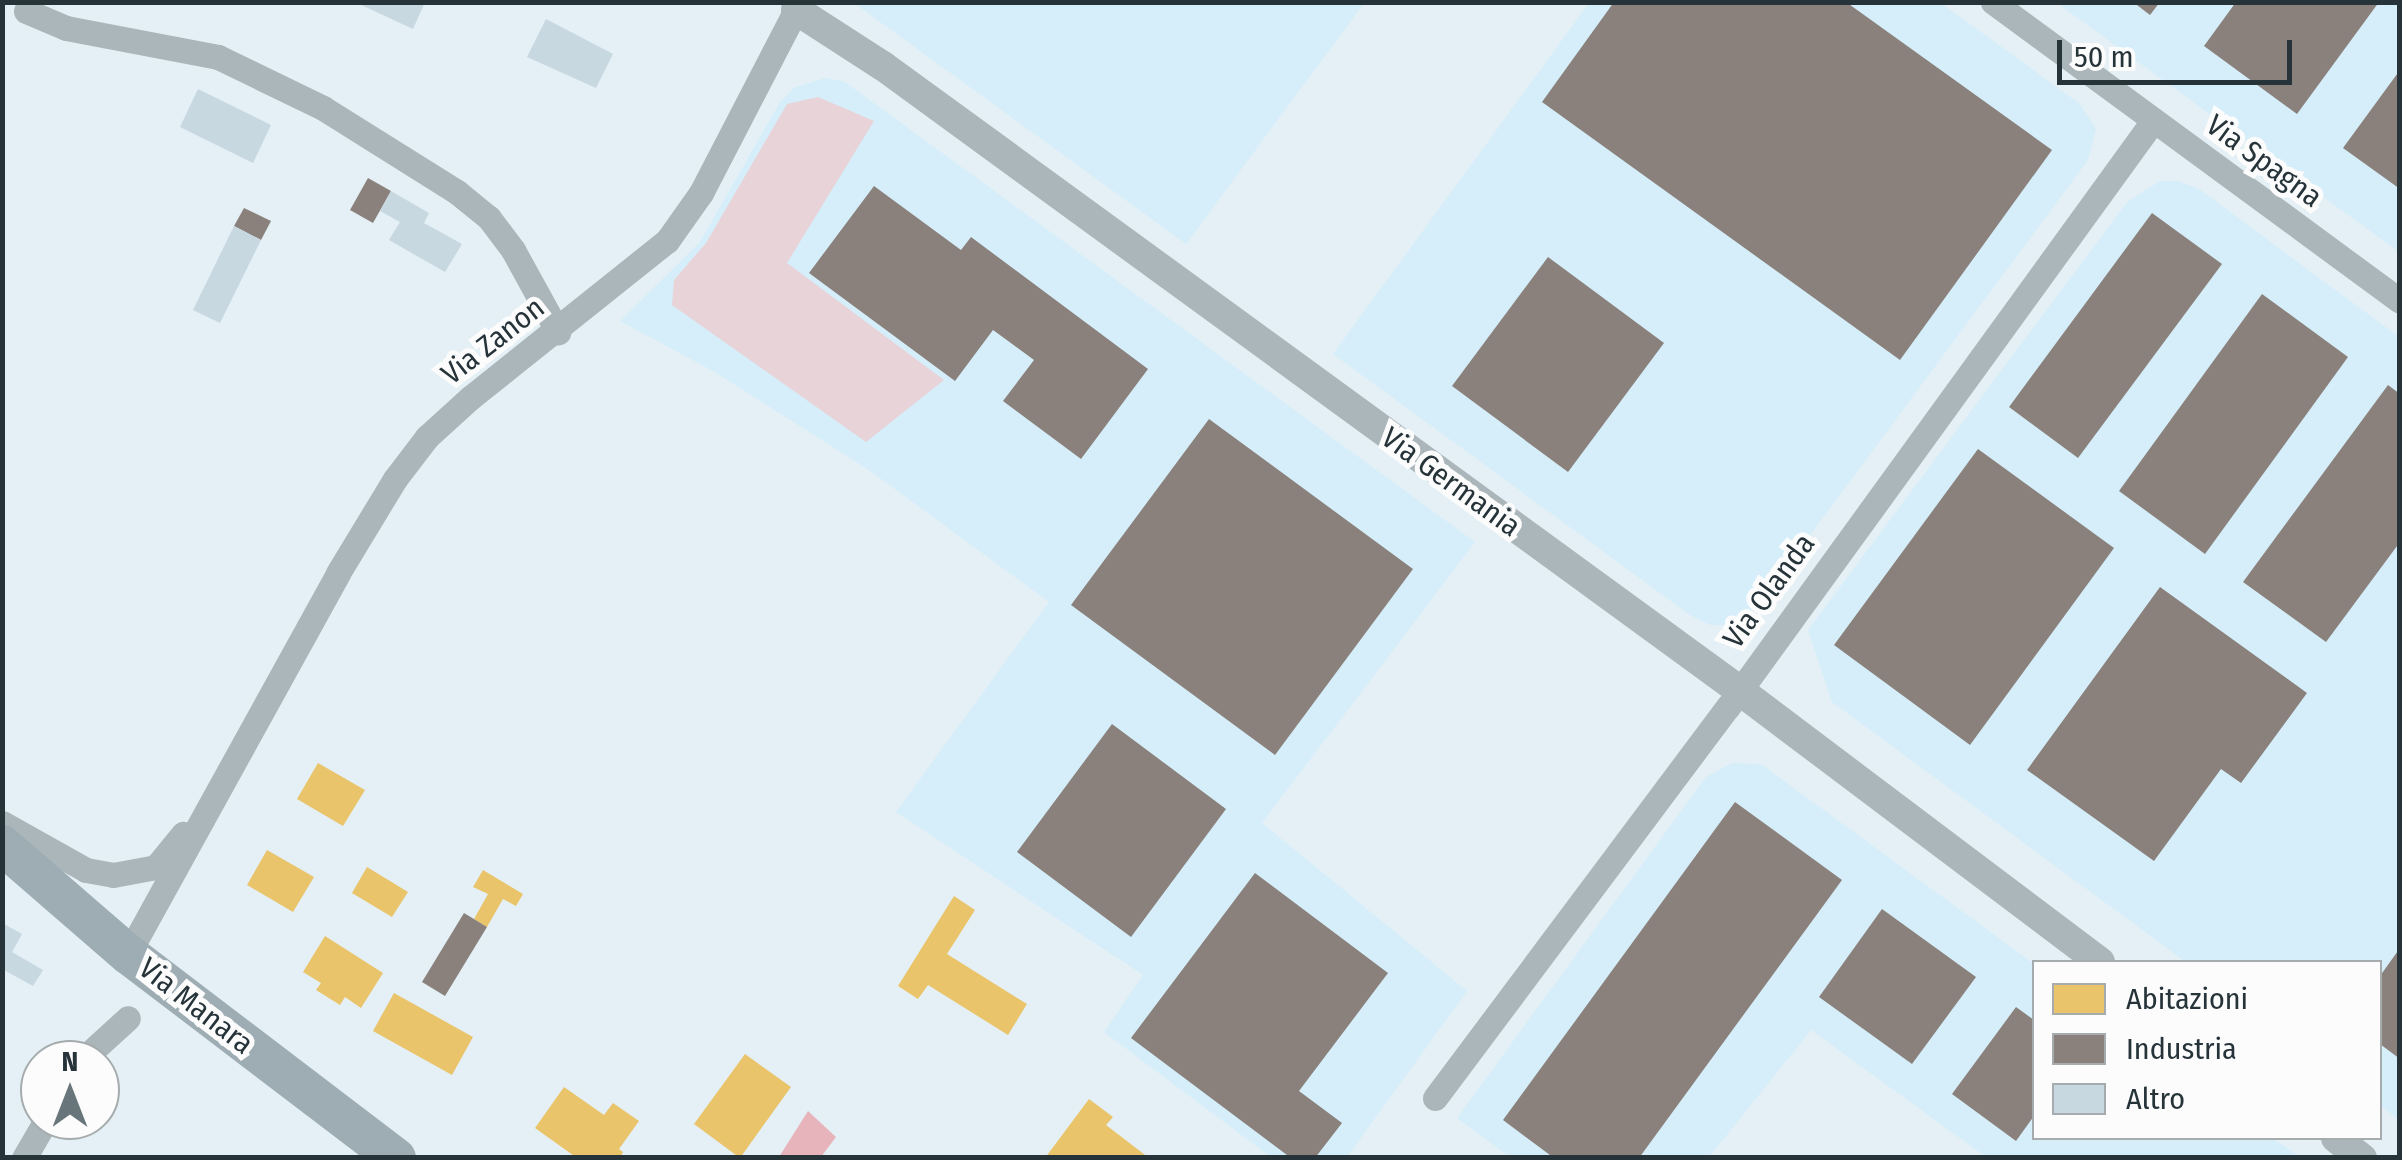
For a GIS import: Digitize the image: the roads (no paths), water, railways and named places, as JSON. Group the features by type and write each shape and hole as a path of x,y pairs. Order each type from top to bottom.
{"main road":[{"name":"Via Manara","path":"2,845 128,954 396,1158"}],"street":[{"name":"Via Spagna","path":"1993,2 2400,301"},
{"name":"Via Zanon","path":"128,954 338,573 395,478 427,437 456,411 667,241 701,194 798,6"},
{"name":"Via Germania","path":"798,6 1738,690 2097,960"},
{"path":"26,12 66,28 218,57 323,108 457,192 489,218 513,250 558,332"},
{"name":"Via Olanda","path":"1435,1098 2153,121"},
{"name":"Via Zanon","path":"2,823 86,870 113,875 156,867 244,748"},
{"name":"Via Manara","path":"104,1040 128,1018"},
{"path":"2339,1140 2362,1158"}]}
